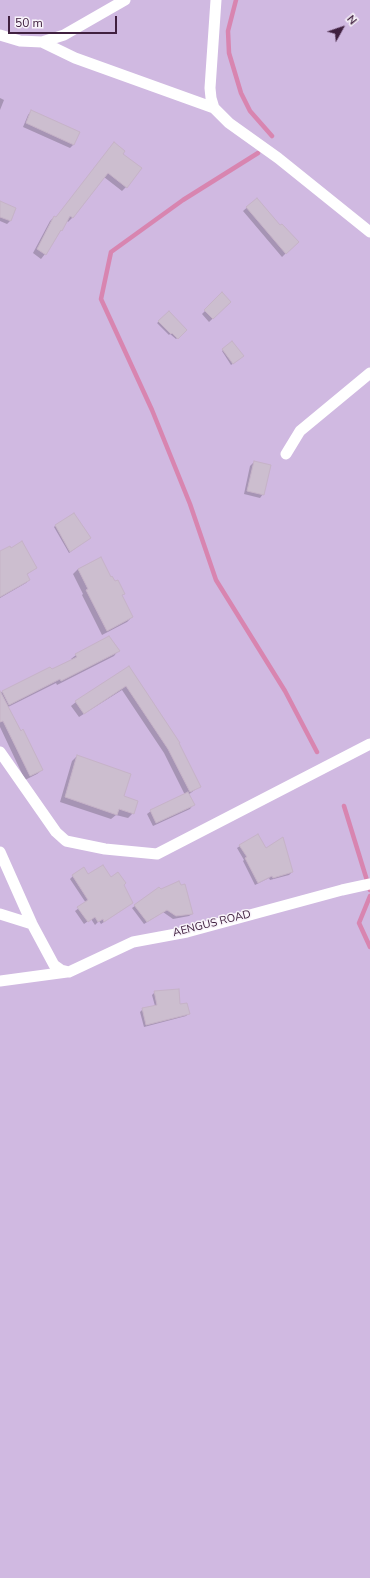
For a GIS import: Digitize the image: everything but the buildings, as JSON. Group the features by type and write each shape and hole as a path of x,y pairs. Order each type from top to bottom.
{"street":[{"path":"0,35 20,41 42,42 64,35 126,0"},
{"path":"214,108 210,88 216,0"},
{"path":"42,42 74,58 214,108 229,123 278,158 370,232"},
{"path":"286,454 300,431 370,373"},
{"path":"0,752 56,832 66,841 105,849 157,854 370,744"},
{"path":"0,852 32,924 54,965 61,970 69,972"},
{"name":"AENGUS ROAD","path":"0,981 69,972 133,942 187,932 370,884"},
{"path":"0,914 32,924"}],"shaded area":[{"path":"0,0 370,0 370,1578 0,1578"}],"waterway":[{"path":"236,0 228,31 229,53 241,93 250,111 272,136"},
{"path":"258,153 183,200 111,252 101,299 152,410 190,504 216,580 285,691 317,752"},
{"path":"344,806 370,890"},
{"path":"370,896 359,923 370,947"}]}
